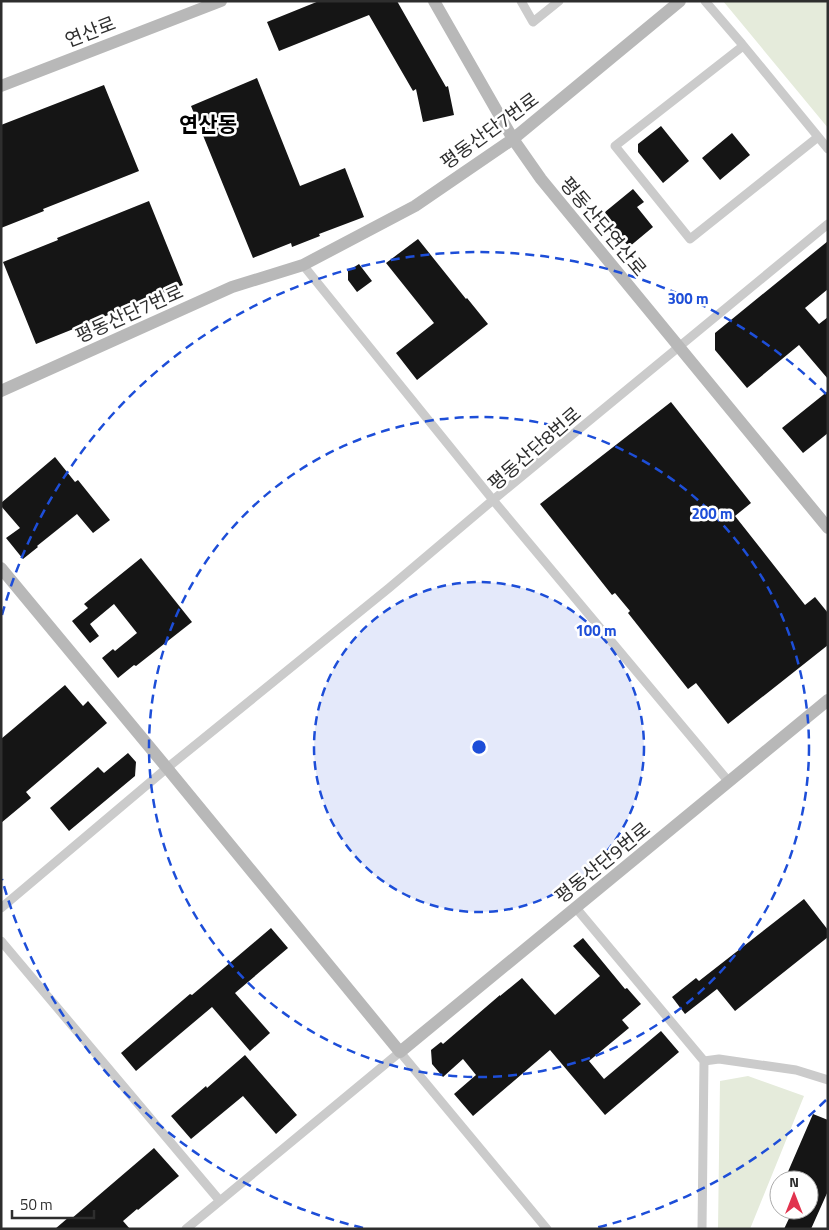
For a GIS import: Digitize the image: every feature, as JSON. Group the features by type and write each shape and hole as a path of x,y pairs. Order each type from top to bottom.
{"street":[{"name":"연산로","path":"1,86 221,1"},
{"name":"평동산단연산로","path":"434,1 513,139 541,179 828,528"},
{"path":"520,1 533,22 559,1"},
{"name":"평동산단7번로","path":"1,391 232,287 303,265 415,206 513,139 680,1"},
{"path":"705,1 828,149"},
{"path":"743,46 614,146 646,185 690,238 818,137"},
{"name":"평동산단8번로","path":"729,782 493,500 828,224"},
{"path":"1,908 167,768 389,588 493,500 303,265"},
{"path":"1,568 547,1229"},
{"name":"평동산단9번로","path":"400,1052 828,700"},
{"path":"576,908 704,1060 702,1229"},
{"path":"1,941 220,1200"},
{"path":"186,1229 400,1052"},
{"path":"704,1060 719,1060 796,1070 828,1080"}],"green space":[{"path":"723,1 828,1 828,128"},
{"path":"748,1076 804,1096 774,1170 769,1170 769,1182 750,1229 718,1229 720,1081"}],"building":[{"path":"319,1 397,1 446,87 448,86 454,115 423,122 416,89 413,91 369,15 279,51 267,22"},
{"path":"257,78 300,186 345,168 364,217 319,234 320,236 292,247 291,243 253,258 191,106"},
{"path":"104,85 139,171 43,209 44,211 1,228 1,125"},
{"path":"661,126 689,161 663,183 638,152 638,144"},
{"path":"732,133 750,155 720,180 702,158"},
{"path":"633,189 644,202 637,207 653,227 629,247 611,225 605,212"},
{"path":"149,201 183,285 36,344 3,262"},
{"path":"418,239 488,324 417,380 396,353 434,323 386,263"},
{"path":"828,241 828,289 805,308 819,324 828,317 828,379 799,345 747,388 715,350 715,333"},
{"path":"359,264 372,281 357,292 348,280 348,271"},
{"path":"828,391 828,433 803,453 782,428"},
{"path":"671,402 751,503 735,516 805,605 815,597 828,613 828,645 728,724 696,683 688,689 628,613 630,611 615,593 612,595 540,504"},
{"path":"55,457 75,482 78,480 110,520 93,533 77,514 23,559 6,538 20,528 1,506 1,503"},
{"path":"141,558 192,622 118,678 102,658 113,649 115,651 137,633 114,604 90,624 99,636 90,643 72,621 88,608 84,604"},
{"path":"65,685 83,706 88,701 107,723 26,792 31,798 1,823 1,739"},
{"path":"128,753 136,762 135,776 69,831 50,808 98,767 104,773"},
{"path":"804,899 828,930 828,937 735,1011 717,989 685,1014 672,997 696,978 699,981"},
{"path":"271,928 288,948 235,993 270,1033 250,1051 212,1007 136,1071 121,1053"},
{"path":"583,938 625,989 627,988 641,1004 622,1020 629,1028 589,1061 604,1079 661,1031 679,1052 605,1115 550,1050 473,1116 454,1094 476,1075 463,1059 443,1077 432,1064 431,1050 441,1042 443,1044 522,978 555,1015 600,976 573,946"},
{"path":"245,1055 297,1115 276,1134 243,1096 191,1139 171,1116"},
{"path":"813,1114 828,1120 828,1191 819,1211 819,1170 789,1170"},
{"path":"154,1148 179,1176 123,1221 130,1229 55,1229 69,1217 71,1219"},
{"path":"788,1220 815,1220 811,1229 784,1229"}],"district":[{"name":"연산동","path":"208,124"}]}
